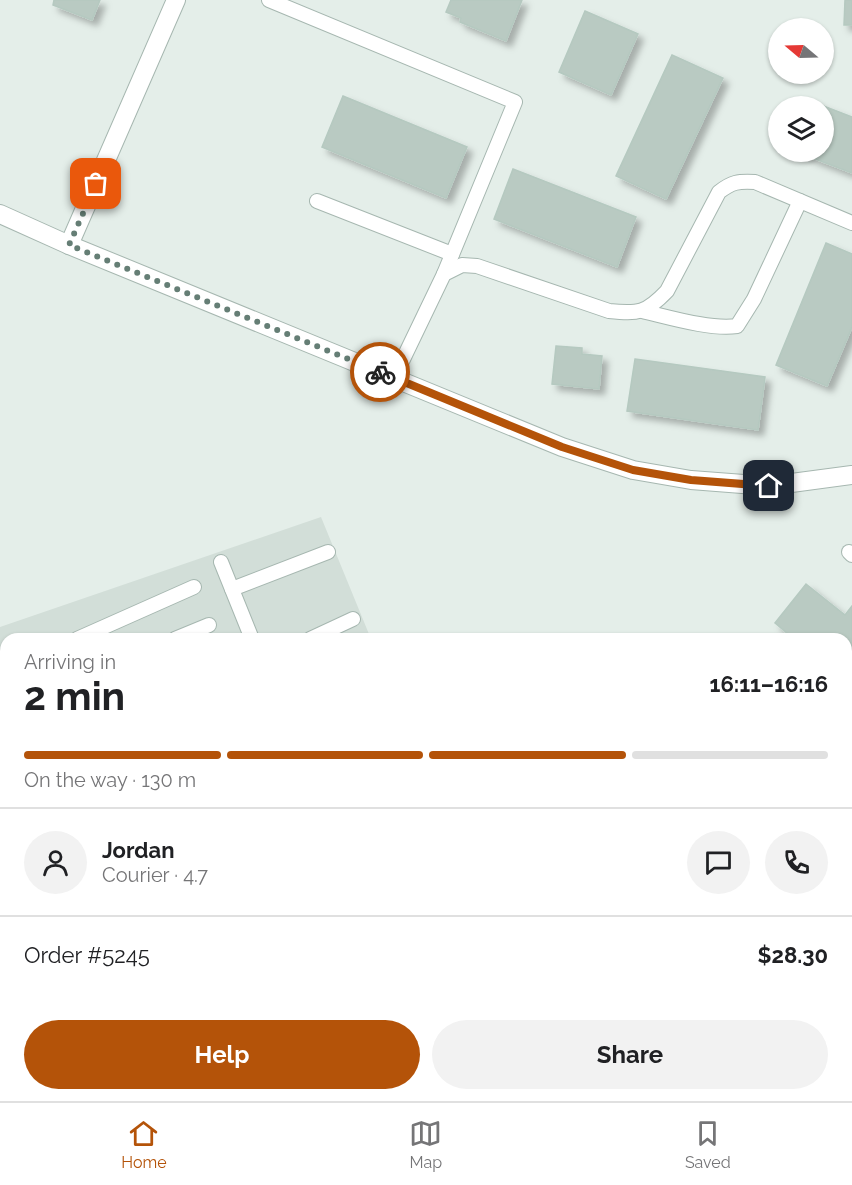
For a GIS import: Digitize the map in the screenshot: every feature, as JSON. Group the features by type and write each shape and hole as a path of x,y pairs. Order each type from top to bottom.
{"street":[{"path":"69,245 176,0"},
{"path":"0,214 69,245 562,447 633,470 691,480 769,486 852,475"}],"lane":[{"path":"269,0 515,102 444,274 394,378"},
{"path":"642,311 654,304 667,291 719,192 729,184 740,181 755,182 852,223"},
{"path":"317,201 452,254"},
{"path":"444,274 462,265 477,266 609,311 628,313 642,311 708,325 737,326 754,299 800,201"},
{"path":"232,588 328,552"},
{"path":"221,562 250,633"},
{"path":"90,633 194,587"},
{"path":"323,633 352,619"},
{"path":"190,633 209,625"}],"shaded area":[{"path":"321,517 369,633 0,633 0,627"}],"building":[{"path":"54,0 100,0 92,20 53,5"},
{"path":"451,0 522,0 506,41 460,22 461,18 446,12"},
{"path":"845,0 852,0 852,25 844,25"},
{"path":"585,11 638,34 611,95 559,72"},
{"path":"672,55 723,78 666,199 616,176"},
{"path":"343,96 467,147 446,198 322,147"},
{"path":"834,110 852,117 852,173 823,162 834,162"},
{"path":"513,169 636,217 617,267 494,219"},
{"path":"826,243 852,254 852,327 827,386 776,365"},
{"path":"556,346 582,348 582,354 602,356 599,389 552,384"},
{"path":"635,359 765,377 758,430 627,411"},
{"path":"806,584 845,615 852,606 852,633 787,633 775,623"}],"way so far":[{"path":"96,184 69,245 380,372"}],"route":[{"path":"380,372 562,447 633,470 691,480 769,486"}]}
